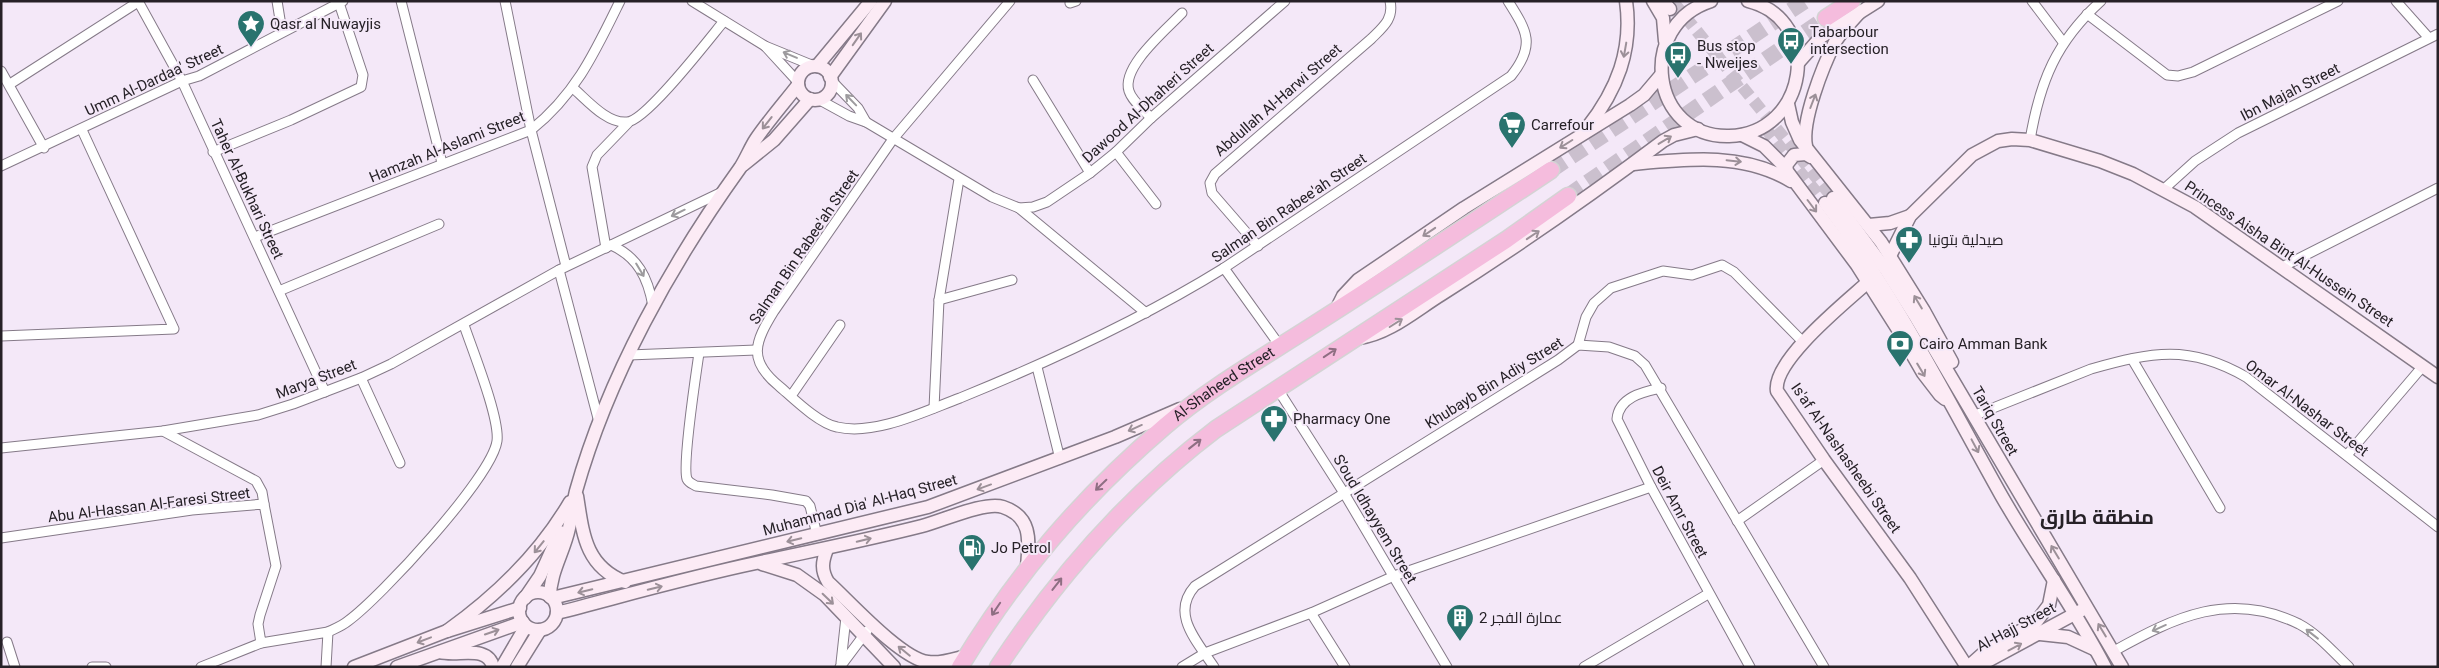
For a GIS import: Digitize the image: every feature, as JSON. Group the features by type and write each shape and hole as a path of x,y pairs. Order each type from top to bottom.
{"highway":[{"path":"1826,18 1856,7"},
{"name":"Al-Shaheed Street","path":"963,661 1008,592 1080,504 1166,425 1196,402 1280,346 1551,170"},
{"path":"998,667 1028,621 1059,581 1108,525 1188,450 1351,339 1506,240 1568,196"}],"street":[{"path":"277,1 282,32"},
{"path":"401,1 442,163"},
{"path":"505,1 531,130 562,268 600,423"},
{"name":"Hamzah Al-Aslami Street","path":"255,237 531,130 550,115 573,88 588,65 620,1"},
{"path":"692,1 764,46 825,69 858,108 866,122"},
{"path":"517,667 540,630 550,626 557,613 551,598 552,576 568,533 576,492 600,423 653,306 697,228 741,166 758,136 798,83 805,69 815,66 871,1"},
{"path":"741,166 774,140 814,99 828,92 831,78 884,1"},
{"name":"Salman Bin Rabee'ah Street","path":"756,350 774,311 893,139 1010,1"},
{"name":"Dawood Al-Dhaheri Street","path":"1019,208 1033,207 1047,202 1090,173 1285,1"},
{"name":"Abdullah Al-Harwi Street","path":"1258,246 1212,193 1210,183 1215,174 1387,23 1392,14 1390,1"},
{"name":"Salman Bin Rabee'ah Street","path":"1036,367 1176,298 1258,246 1511,76 1521,64 1528,37 1524,26 1508,1"},
{"path":"1582,134 1598,113 1619,76 1628,33 1626,1"},
{"path":"1653,1 1662,18 1665,42 1661,75 1663,86 1673,107 1684,120 1698,129 1712,134 1742,135 1768,124 1788,104 1798,78 1798,64 1792,37 1785,26 1765,8 1748,1"},
{"path":"1665,42 1680,19 1690,11 1711,1"},
{"path":"1798,64 1821,37 1856,7 1878,1"},
{"path":"2032,1 2063,42"},
{"path":"2030,140 2043,84 2063,42 2101,1"},
{"path":"2087,14 2158,70 2173,77 2193,72 2338,1"},
{"path":"2396,1 2428,37"},
{"path":"10,84 138,2"},
{"name":"Taher Al-Bukhari Street","path":"138,2 182,81 325,392"},
{"path":"213,152 291,120 361,87 363,75 341,2"},
{"name":"Umm Al-Dardaa' Street","path":"1,166 44,148 182,81 213,68 341,2"},
{"path":"1809,153 1805,122 1831,52 1856,7"},
{"path":"1151,118 1130,95 1128,76 1140,57 1182,13"},
{"path":"653,306 650,288 642,271 630,255 609,247 592,167 597,155 628,123 648,111 724,21"},
{"name":"Ibn Majah Street","path":"2164,189 2195,161 2238,134 2428,37 2438,34"},
{"path":"764,46 798,83 800,91 849,116 866,122 959,180 992,198 1019,208 1146,313"},
{"path":"1,71 10,84 44,148"},
{"path":"1336,310 1343,296 1358,280 1464,208 1639,99 1661,75"},
{"path":"1033,80 1090,173"},
{"path":"573,88 607,116 628,123"},
{"path":"1788,104 1796,131 1809,153 1869,225 1890,256 1950,358 1959,381 1960,393"},
{"path":"1351,339 1367,337 1385,330 1535,234 1663,141 1686,131 1698,129"},
{"path":"1,336 174,329 82,130"},
{"path":"1742,135 1767,149 1786,171 1868,282 1930,385 1952,404"},
{"name":"Princess Aisha Bint Al-Hussein Street","path":"1890,256 1910,216 1961,165 1984,147 2012,139 2030,140 2100,161 2164,189 2225,226 2437,376"},
{"path":"1116,152 1156,204"},
{"path":"1786,171 1786,164 1794,155 1809,153"},
{"path":"1633,164 1675,160 1737,162 1769,170 1796,184"},
{"path":"934,408 939,300 959,180"},
{"path":"2282,267 2438,188"},
{"name":"Marya Street","path":"1,448 163,431 258,415 325,392 361,378 464,325 562,268 722,192"},
{"name":"Tariq Street","path":"2105,667 2075,614 2002,496 1906,322 1829,200 1886,270 2122,667"},
{"name":"Princess Aisha Bint Al-Hussein Street","path":"1869,225 1890,223 1910,216"},
{"path":"279,291 439,224"},
{"path":"1578,345 1586,317 1594,303 1611,288 1663,271 1692,274 1716,265 1722,265 1734,272 1803,342"},
{"path":"1224,268 1280,346"},
{"path":"939,300 1012,280"},
{"name":"Is'af Al-Nashasheebi Street","path":"1868,282 1803,342 1779,375 1776,383 1777,390 1824,460 1910,578 1969,667"},
{"path":"201,667 261,643 328,632 356,614 399,572 477,481 494,453 497,440 485,387 464,325"},
{"path":"791,396 840,325"},
{"name":"Khubayb Bin Adiy Street","path":"1214,667 1186,622 1183,612 1184,602 1188,593 1195,586 1558,360 1578,345 1609,347 1628,353 1646,365 1824,667"},
{"path":"629,356 756,350 760,366 764,372 791,396 829,425 847,429 868,429 934,408 1036,367 1060,459"},
{"path":"699,353 686,478 696,486 806,501 810,506 817,535"},
{"name":"Omar Al-Nashar Street","path":"1973,416 2091,369 2155,354 2179,353 2203,357 2226,365 2246,377 2438,527"},
{"path":"2132,359 2220,508"},
{"path":"2347,455 2423,366"},
{"path":"361,378 400,463"},
{"name":"S’oud Idhayyem Street","path":"1277,388 1344,493 1447,667"},
{"name":"Deir Amr Street","path":"1661,388 1637,394 1626,400 1618,413 1618,418 1651,487 1708,594 1750,667"},
{"name":"Muhammad Dia' Al-Haq Street","path":"551,598 625,582 928,507 1060,459 1196,402"},
{"path":"163,431 256,481 262,492 264,504"},
{"path":"1737,521 1824,460"},
{"path":"1182,667 1204,653 1311,613 1394,576 1651,487"},
{"path":"576,492 583,532 590,552 612,576 625,582 629,594"},
{"path":"447,630 497,592 519,570 559,522 576,492"},
{"name":"Abu Al-Hassan Al-Faresi Street","path":"1,538 192,510 264,504 276,566 258,624 261,643"},
{"name":"Muhammad Dia' Al-Haq Street","path":"557,613 755,563 827,549 932,524 992,505 1003,507 1013,512 1027,528 1030,539 1027,567"},
{"path":"928,507 932,524"},
{"path":"502,667 524,624 522,603 540,576 563,524 570,515"},
{"path":"827,549 822,565 823,574 828,582 906,654 916,659 939,662 963,661"},
{"path":"755,563 772,566 797,575 825,595 894,667"},
{"name":"Al-Hajj Street","path":"1969,667 1987,650 2030,627 2041,617 2049,604 2054,580"},
{"path":"354,667 522,603 534,593 543,594 551,598"},
{"path":"1590,665 1708,594"},
{"name":"Al-Hajj Street","path":"1969,667 1982,664 2088,608"},
{"path":"2114,651 2143,635 2192,613 2245,608 2266,612 2300,625 2349,667"},
{"path":"1311,613 1344,667"},
{"path":"840,666 845,642 846,617"},
{"path":"840,666 873,623"},
{"path":"397,667 437,651 524,624 540,630"},
{"path":"326,667 328,632"},
{"path":"2040,634 2068,638 2095,650"},
{"path":"7,642 15,667"},
{"path":"437,651 452,654 482,653 489,658 492,667"},
{"path":"92,667 106,667"}],"tunnel":[{"path":"1551,170 1805,1"},
{"path":"1674,3 1833,198"},
{"path":"1568,196 1826,18"},
{"path":"1765,128 1825,203"}],"place":[{"name":"Qasr al Nuwayjis","path":"251,48"},
{"name":"Tabarbour intersection","path":"1791,65"},
{"name":"Bus stop - Nweijes","path":"1678,79"},
{"name":"Carrefour","path":"1512,149"},
{"name":"صيدلية بتونيا","path":"1909,264"},
{"name":"Cairo Amman Bank","path":"1900,368"},
{"name":"Pharmacy One","path":"1274,443"},
{"name":"Jo Petrol","path":"972,572"},
{"name":"عمارة الفجر 2","path":"1460,642"}],"district":[{"name":"منطقة طارق","path":"2097,517"}]}
